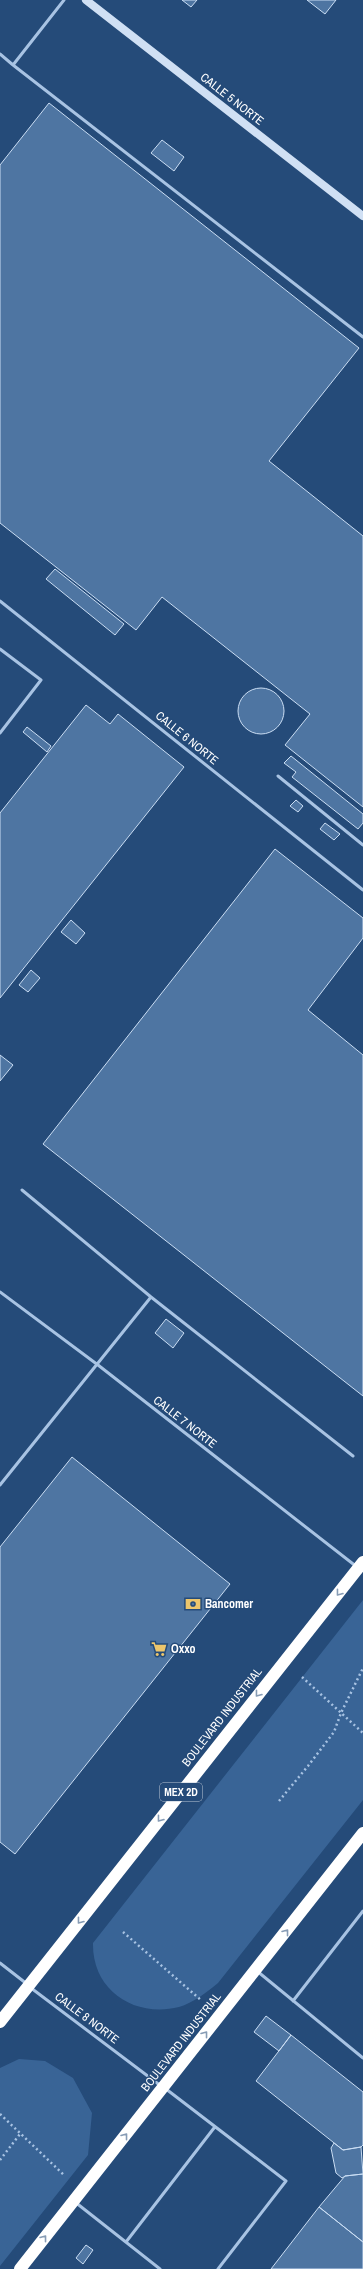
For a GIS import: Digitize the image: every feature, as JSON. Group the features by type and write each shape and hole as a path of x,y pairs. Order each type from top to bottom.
{"highway":[{"name":"BOULEVARD INDUSTRIAL","path":"0,2022 361,1565"},
{"name":"BOULEVARD INDUSTRIAL","path":"20,2269 363,1833"}],"street":[{"name":"CALLE 5 NORTE","path":"86,0 363,216"}],"lane":[{"path":"13,65 64,0"},
{"path":"0,54 363,337"},
{"name":"CALLE 6 NORTE","path":"0,601 363,890"},
{"path":"0,649 41,680 0,733"},
{"path":"278,776 363,845"},
{"path":"22,1190 151,1296 353,1456"},
{"name":"CALLE 7 NORTE","path":"0,1292 361,1565"},
{"path":"0,1485 98,1365 151,1296"},
{"path":"293,2001 363,1910"},
{"name":"CALLE 8 NORTE","path":"0,1963 28,1986 163,2087 214,2128 286,2181 218,2269"},
{"path":"256,1970 363,2058"},
{"path":"126,2242 214,2128"},
{"path":"74,2201 160,2269"}],"path":[{"path":"284,1661 363,1733"},
{"path":"279,1801 334,1732 341,1713 363,1668"},
{"path":"123,1932 219,2016"},
{"path":"0,2114 82,2191"},
{"path":"0,2160 20,2134"}],"shaded area":[{"path":"363,1600 363,1800 218,1983 200,1997 179,2007 162,2009 146,2008 132,2004 119,1997 108,1987 100,1974 95,1960 93,1943"},
{"path":"19,2059 45,2061 73,2078 92,2113 88,2155 0,2266 0,2068"}],"building":[{"path":"182,0 197,0 191,7"},
{"path":"307,0 336,0 325,14"},
{"path":"49,103 359,348 269,461 363,536 363,807 285,745 310,714 162,597 136,630 0,523 0,165"},
{"path":"162,140 184,157 174,171 151,153"},
{"path":"55,569 124,624 115,635 46,579"},
{"path":"261,688 274,692 280,698 284,711 280,724 274,730 261,734 248,730 242,724 238,711 242,698 248,692"},
{"path":"86,705 110,724 118,714 184,767 0,998 0,813"},
{"path":"27,727 51,746 47,752 23,732"},
{"path":"291,756 363,814 363,823 358,829 292,777 296,772 284,763"},
{"path":"296,800 303,806 298,812 290,806"},
{"path":"325,823 340,834 334,840 320,829"},
{"path":"275,849 363,918 363,938 308,1010 363,1055 363,1396 43,1144"},
{"path":"71,920 85,933 76,944 61,932"},
{"path":"31,970 40,978 28,992 19,985"},
{"path":"0,1055 13,1065 0,1081"},
{"path":"166,1319 184,1333 173,1348 155,1333"},
{"path":"72,1457 230,1584 15,1854 0,1842 0,1547"},
{"path":"266,2016 291,2035 279,2051 254,2032"},
{"path":"291,2035 363,2092 363,2145 361,2147 343,2150 256,2081"},
{"path":"334,2143 343,2150 361,2147 363,2174 345,2176 342,2178 336,2173 331,2148"},
{"path":"363,2174 363,2242 319,2207 345,2176"},
{"path":"319,2207 363,2242 363,2269 271,2269"},
{"path":"86,2245 93,2250 83,2264 76,2258"}],"place":[{"name":"Bancomer","path":"193,1604"},
{"name":"Oxxo","path":"159,1649"}]}
